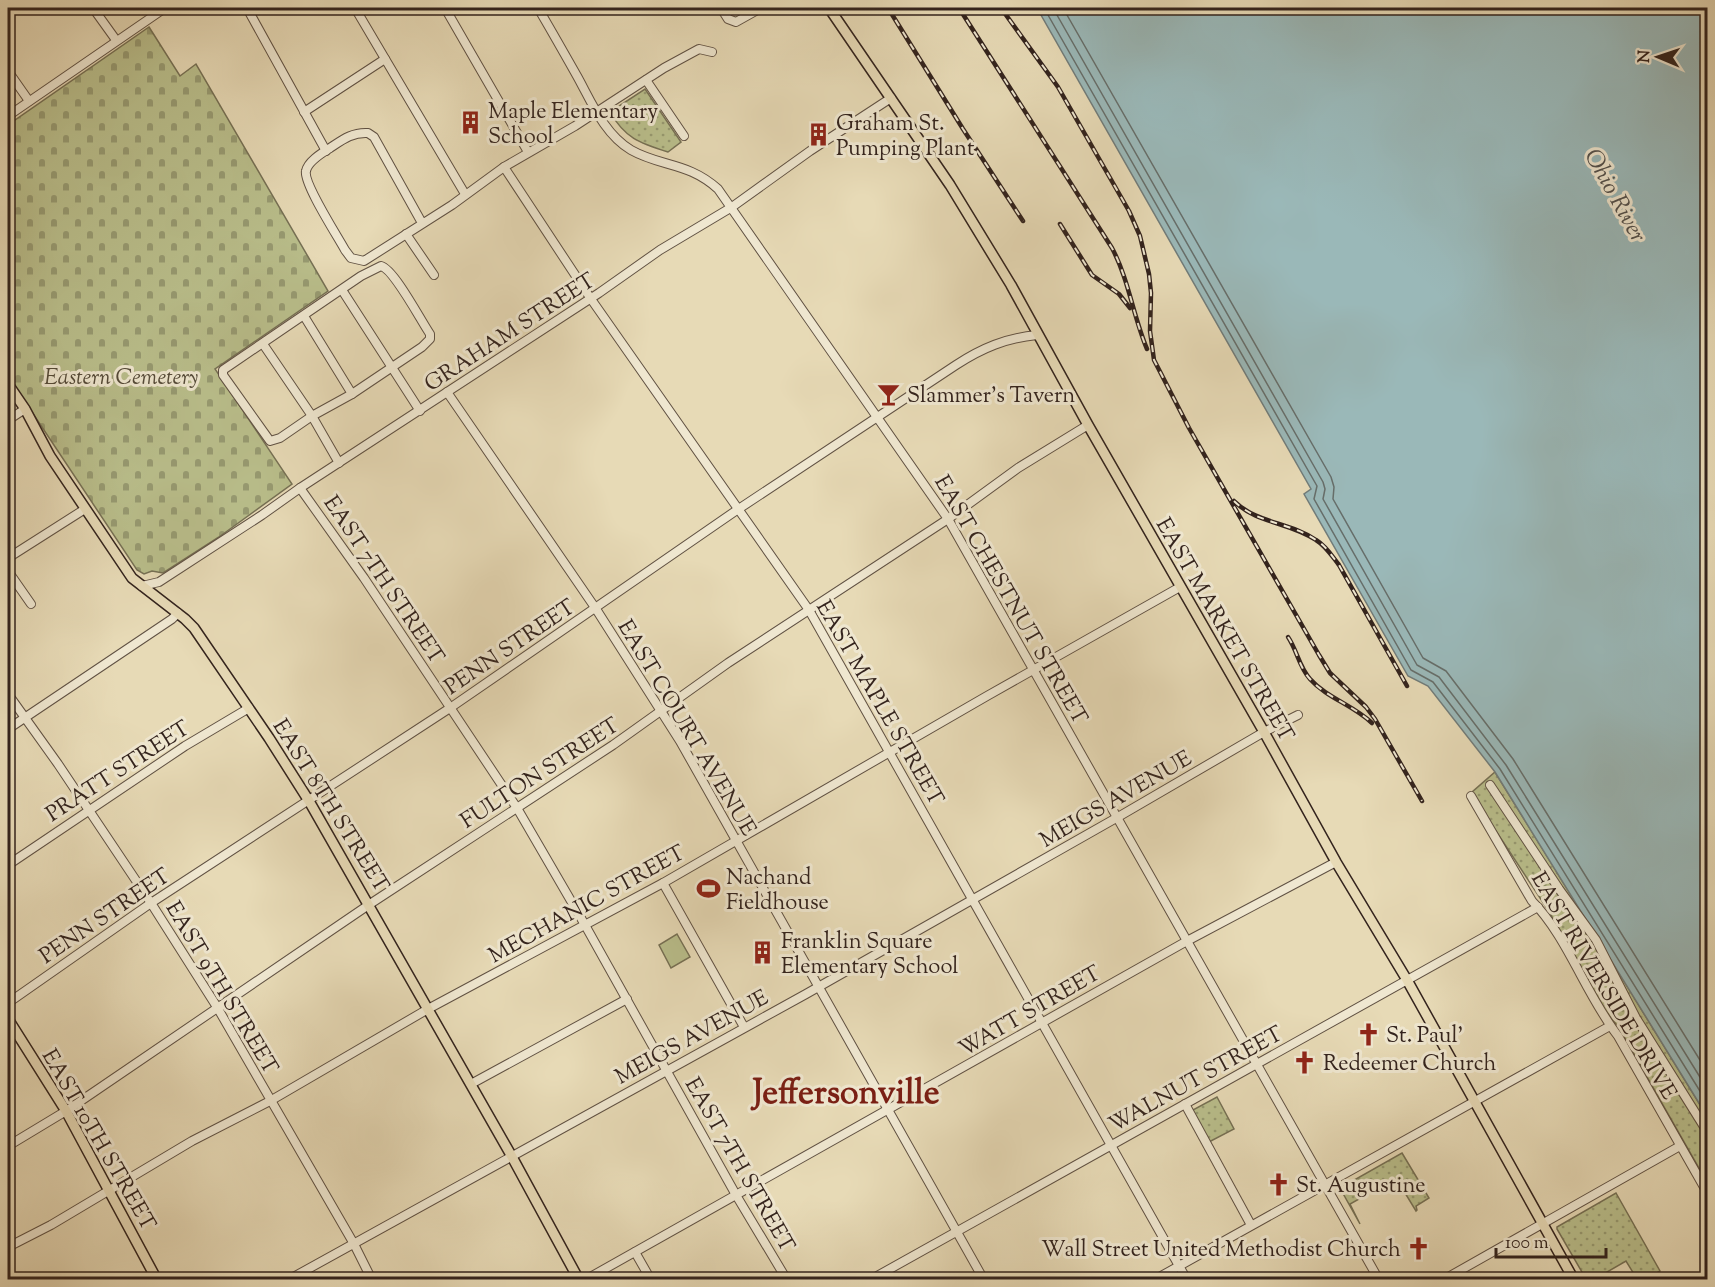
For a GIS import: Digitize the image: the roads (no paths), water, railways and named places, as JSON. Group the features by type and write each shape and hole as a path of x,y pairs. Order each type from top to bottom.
{"main road":[{"name":"EAST MARKET STREET","path":"829,8 950,185 1011,285 1037,335 1335,862 1407,980 1574,1280"},
{"name":"EAST 8TH STREET","path":"8,384 50,456 132,578 194,628 309,801 370,904 579,1280"},
{"name":"EAST 10TH STREET","path":"8,1019 66,1111 155,1277"}],"street":[{"path":"93,8 116,40"},
{"path":"8,116 165,8"},
{"path":"247,8 326,151"},
{"path":"355,8 465,194"},
{"path":"448,8 528,152"},
{"name":"EAST CHESTNUT STREET","path":"537,8 615,138 630,149 686,168 707,179 718,189 948,519 1379,1280"},
{"path":"722,8 728,19 733,21 739,21 760,8"},
{"path":"422,223 374,137 368,133 355,133 326,151 306,171 307,180 351,258 364,261 452,205 504,167 692,51 704,49 711,52"},
{"path":"304,112 385,59"},
{"path":"8,71 29,101"},
{"path":"646,80 684,136"},
{"name":"GRAHAM STREET","path":"142,586 159,582 262,515 660,250 732,207 810,151 891,98"},
{"name":"EAST MAPLE STREET","path":"504,167 591,298 809,610 1187,1280"},
{"path":"406,234 434,275"},
{"path":"381,266 386,267 393,276 430,334 430,339 422,347 352,394 312,416 280,438 270,441 223,375 223,370 303,316 381,266"},
{"path":"342,290 420,411"},
{"path":"303,316 352,394"},
{"name":"PENN STREET","path":"8,1003 152,903 450,708 737,510 976,352 1002,341 1037,335"},
{"name":"EAST 7TH STREET","path":"263,344 312,416 339,463"},
{"name":"EAST COURT AVENUE","path":"447,393 596,609 662,712 984,1280"},
{"path":"8,420 24,409"},
{"name":"FULTON STREET","path":"8,1146 66,1111 370,904 662,712 728,663 948,519 1018,468 1088,425"},
{"name":"EAST 7TH STREET","path":"300,488 364,578 517,808 668,1071 736,1195 787,1280"},
{"path":"8,558 85,508"},
{"path":"8,571 31,604"},
{"name":"MECHANIC STREET","path":"8,1247 108,1192 192,1141 270,1101 429,1010 663,883 1180,587"},
{"path":"8,729 178,613"},
{"name":"EAST 9TH STREET","path":"8,694 152,903 217,1007 354,1244 372,1280"},
{"name":"PRATT STREET","path":"8,865 185,746 249,708"},
{"name":"MEIGS AVENUE","path":"288,1280 511,1155 668,1071 973,900 1263,732 1298,715"},
{"path":"1490,785 1596,940 1636,1018 1707,1133"},
{"name":"EAST RIVERSIDE DRIVE","path":"1471,795 1532,901 1546,915 1618,1036 1707,1194"},
{"name":"WATT STREET","path":"585,1280 1188,941 1335,862"},
{"path":"663,883 744,1027"},
{"name":"WALNUT STREET","path":"870,1280 1538,908"},
{"path":"471,1084 627,999"},
{"path":"1154,1280 1610,1026"},
{"path":"1185,1104 1251,1225"},
{"path":"1443,1280 1680,1146"},
{"path":"635,1252 651,1280"},
{"path":"145,1280 155,1277"}],"water":[{"name":"Ohio River","path":"1037,8 1707,8 1707,1116 1495,772 1428,686 1408,676 1304,494 1311,489"}],"railway":[{"path":"888,8 1023,221"},
{"path":"959,8 1112,248 1123,273 1147,349"},
{"path":"1001,8 1058,87 1129,211 1140,236 1149,274 1150,331 1154,360 1189,428 1330,673 1366,707 1375,719 1422,801"},
{"path":"1060,224 1092,275 1119,294 1130,308"},
{"path":"1234,501 1243,509 1263,519 1306,534 1326,548 1339,565 1407,686"},
{"path":"1288,637 1310,679 1372,723"}],"place":[{"name":"Maple Elementary School","path":"470,123"},
{"name":"Graham St. Pumping Plant","path":"818,135"},
{"name":"Slammer's Tavern","path":"889,394"},
{"name":"Nachand Fieldhouse","path":"708,889"},
{"name":"Franklin Square Elementary School","path":"763,953"},
{"name":"St. Paul'","path":"1368,1034"},
{"name":"Redeemer Church","path":"1305,1062"},
{"name":"St. Augustine","path":"1278,1184"},
{"name":"Wall Street United Methodist Church","path":"1419,1248"}],"district":[{"name":"Jeffersonville","path":"846,1091"}],"park label":[{"name":"Eastern Cemetery","path":"121,376"}]}
